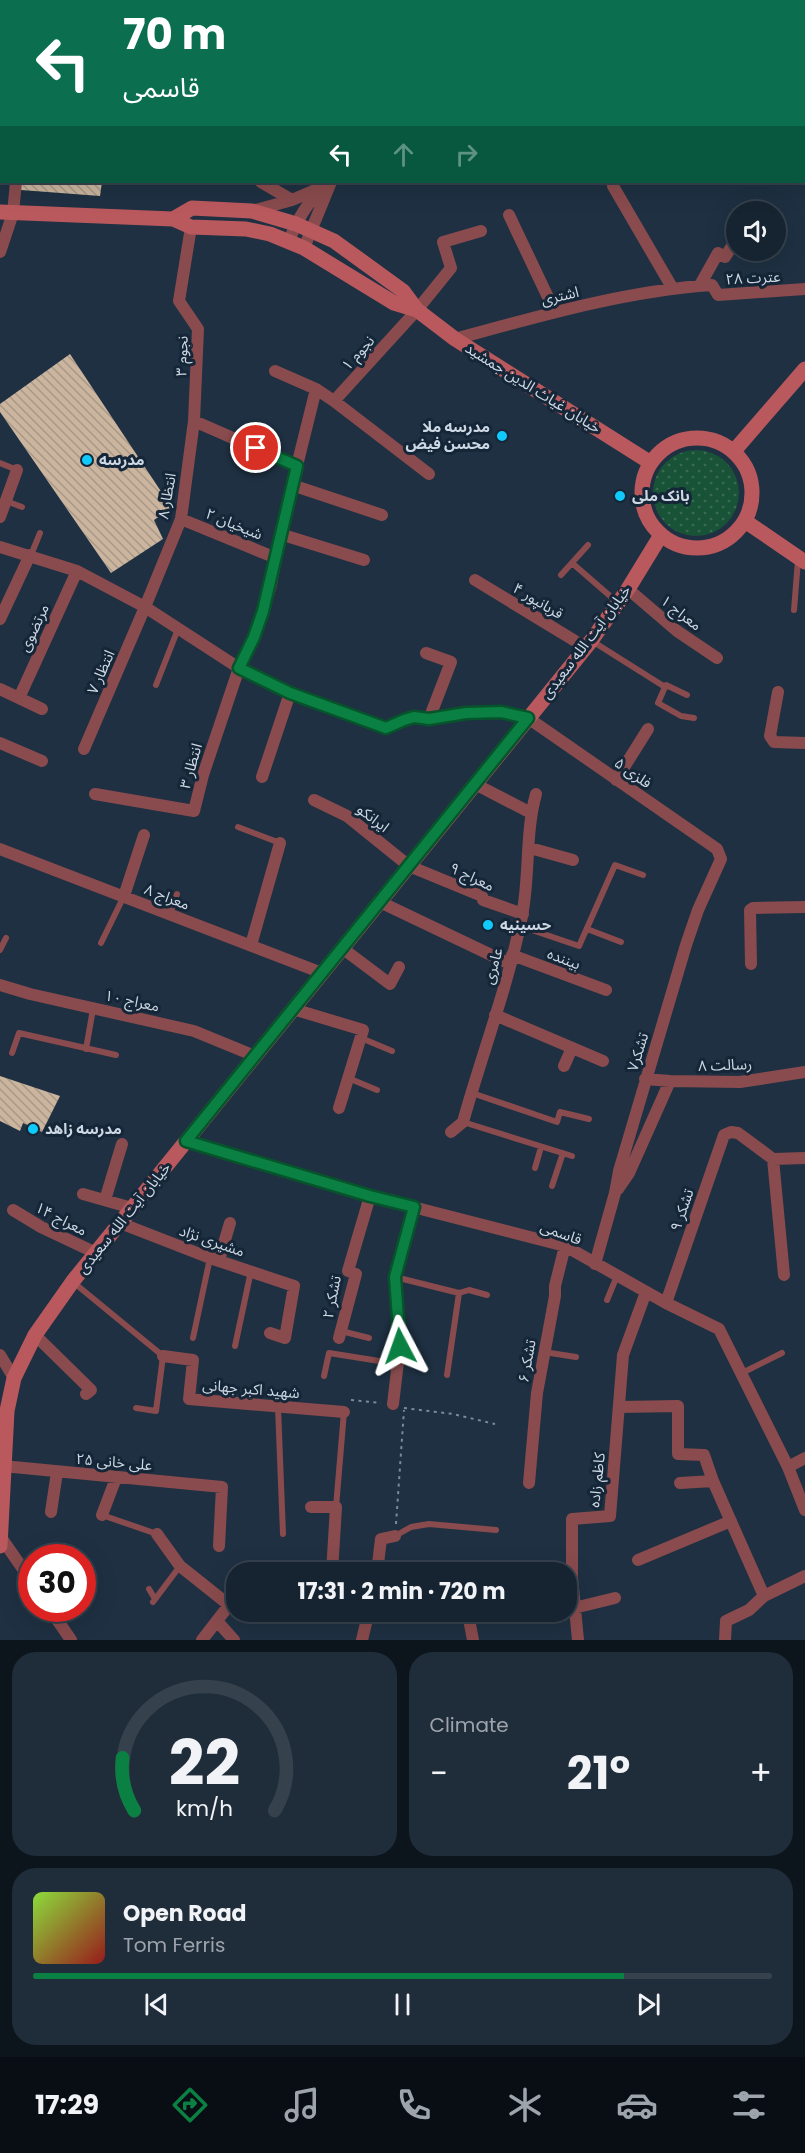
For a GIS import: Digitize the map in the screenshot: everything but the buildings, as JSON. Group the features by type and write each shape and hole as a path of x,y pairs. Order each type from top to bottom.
{"main road":[{"name":"خیابان غیاث الدین جمشید","path":"173,219 192,208 252,211 303,227 334,241 403,291 417,310 455,339 651,463"},
{"name":"خیابان غیاث الدین جمشید","path":"7,213 173,219 191,227 246,229 270,234 304,248 394,303 417,310"},
{"path":"734,451 805,369"},
{"path":"689,438 705,438 720,442 734,451 744,462 753,492 751,507 745,521 735,534 722,543 706,548 690,548 675,544 661,535 650,523 643,501 644,477 651,463 661,451 674,442 689,438"},
{"path":"745,521 802,560"},
{"name":"خیابان آیت الله سعیدی","path":"0,1546 3,1411 9,1381 35,1335 73,1281 588,644 628,589 661,535"}],"street":[{"path":"0,252 7,213 16,183"},
{"path":"263,183 292,200"},
{"path":"252,211 292,200 330,183"},
{"path":"289,241 324,202 330,183"},
{"path":"613,186 673,288"},
{"path":"509,215 555,312"},
{"name":"نجوم ۳","path":"191,227 179,301 198,330 194,421"},
{"path":"303,227 304,248"},
{"name":"نجوم ۱","path":"334,401 417,310 451,268 443,242 481,231"},
{"path":"700,285 718,253 726,255"},
{"name":"عترت ۲۸","path":"673,288 712,285 718,295 805,289"},
{"name":"اشتری","path":"455,339 555,312 673,288"},
{"path":"275,371 316,389 334,401 429,474"},
{"path":"239,668 263,611 316,389"},
{"path":"194,421 297,466"},
{"name":"انتظار ۸","path":"145,607 181,519 194,421"},
{"path":"0,517 17,470"},
{"path":"292,484 382,515"},
{"name":"شیخیان ۲","path":"181,519 276,558"},
{"path":"280,534 364,560"},
{"path":"0,547 77,571 145,607 239,668 290,693 386,728 414,717 429,719 466,713 501,712 528,718"},
{"path":"0,619 30,555"},
{"name":"مرتضوی","path":"19,698 77,571"},
{"name":"قربانپور ۴","path":"475,580 588,644"},
{"name":"معراج ۱","path":"628,589 677,631 717,657"},
{"name":"انتظار ۷","path":"84,749 145,607"},
{"path":"426,653 451,662 429,719"},
{"name":"انتظار ۳","path":"95,794 194,811 203,775 239,668"},
{"path":"0,689 42,709"},
{"path":"778,692 771,740 805,743"},
{"path":"262,777 290,693"},
{"name":"فلزی ۵","path":"528,718 720,853"},
{"path":"616,780 648,729"},
{"path":"0,743 42,761"},
{"path":"475,784 531,813"},
{"name":"عامری","path":"463,1122 521,920 530,848 531,813 536,794"},
{"name":"ایرانکو","path":"314,800 347,816 409,866"},
{"path":"124,896 144,835"},
{"path":"251,945 280,843"},
{"path":"530,848 573,860"},
{"name":"معراج ۸","path":"0,849 322,973"},
{"name":"تشکر۷","path":"596,1263 645,1079 686,945 698,910 721,859 720,853"},
{"name":"معراج ۹","path":"409,866 482,896 483,900 521,920"},
{"name":"بیننده","path":"380,902 511,960 606,990"},
{"path":"751,964 750,910 753,908 805,907"},
{"path":"342,948 390,984 399,967"},
{"name":"معراج ۱۰","path":"0,986 194,1031 255,1056"},
{"path":"293,1009 362,1034 339,1108"},
{"path":"495,1015 603,1061"},
{"path":"564,1066 572,1048"},
{"name":"رسالت ۸","path":"645,1079 740,1082 805,1072"},
{"path":"615,1193 629,1173 670,1081"},
{"path":"451,1132 463,1122"},
{"name":"تشکر ۹","path":"666,1303 724,1135 731,1132 738,1134 773,1159"},
{"name":"قاسمی","path":"186,1141 370,1196 565,1246 666,1303 719,1329 788,1467 805,1510"},
{"path":"105,1200 122,1144"},
{"path":"784,1275 773,1159 805,1158"},
{"path":"83,1194 132,1208"},
{"name":"تشکر ۲","path":"340,1334 356,1274 348,1271 370,1196"},
{"path":"393,1404 400,1346 395,1277 414,1207"},
{"name":"معراج ۱۴","path":"13,1210 41,1227 96,1253"},
{"name":"مشیری نژاد","path":"120,1223 294,1286 285,1338 270,1333"},
{"path":"215,1259 230,1223"},
{"name":"تشکر ۶","path":"529,1483 537,1393 555,1286 565,1246"},
{"name":"کاظم زاده","path":"573,1562 572,1519 610,1516 623,1355 646,1292"},
{"path":"35,1335 91,1390 86,1394"},
{"path":"0,1356 9,1381"},
{"name":"شهید اکبر جهانی","path":"163,1356 193,1360 189,1399 344,1412"},
{"path":"619,1407 678,1406 678,1454 704,1455 713,1481 764,1596"},
{"path":"788,1467 805,1458"},
{"name":"علی خانی ۲۵","path":"3,1466 222,1487 219,1546"},
{"path":"51,1512 57,1472"},
{"path":"102,1515 116,1478"},
{"path":"680,1483 713,1481"},
{"path":"311,1507 336,1507 333,1562"},
{"path":"638,1560 731,1521"},
{"path":"157,1534 180,1566 226,1596"},
{"path":"0,1536 18,1562"},
{"path":"378,1562 381,1539 395,1536"},
{"path":"725,1640 726,1621 749,1610 764,1596 805,1576"},
{"path":"577,1607 615,1598"},
{"path":"202,1640 226,1609"},
{"path":"217,1621 234,1640"},
{"path":"59,1622 71,1640"},
{"path":"362,1640 366,1622"},
{"path":"470,1622 473,1640"},
{"name":"کاظم زاده","path":"576,1622 578,1640"}],"lane":[{"path":"0,463 17,470"},
{"path":"6,501 22,507"},
{"path":"30,555 40,533"},
{"path":"561,574 588,545"},
{"path":"794,610 802,560"},
{"path":"572,563 617,602"},
{"path":"156,685 178,628"},
{"path":"588,644 665,687 687,695"},
{"path":"665,687 658,703 681,716 694,718"},
{"path":"238,827 280,843"},
{"path":"521,920 579,946 615,865 643,875"},
{"path":"170,914 177,894"},
{"path":"101,943 124,896"},
{"path":"586,929 621,942"},
{"path":"0,950 6,938"},
{"path":"86,1048 93,1008"},
{"path":"12,1053 19,1033 116,1055"},
{"path":"362,1034 392,1051"},
{"path":"348,1078 377,1090"},
{"path":"471,1093 557,1122 560,1112 589,1119"},
{"path":"463,1122 572,1156"},
{"path":"535,1168 541,1147"},
{"path":"552,1186 563,1153"},
{"path":"194,1338 215,1259"},
{"path":"235,1346 251,1271"},
{"path":"607,1300 617,1276"},
{"path":"395,1277 459,1293 469,1290 487,1294"},
{"path":"73,1281 163,1356 156,1411 136,1408"},
{"path":"447,1375 459,1293"},
{"path":"340,1334 369,1338"},
{"path":"544,1352 576,1357"},
{"path":"324,1376 329,1353 398,1364"},
{"path":"742,1373 782,1353"},
{"path":"278,1407 283,1534"},
{"path":"336,1507 344,1412"},
{"path":"102,1515 157,1534"},
{"path":"395,1536 411,1527 429,1524 496,1530"},
{"path":"149,1589 154,1600 180,1566"}],"path":[{"path":"344,1412 344,1400 393,1404"},
{"path":"395,1536 404,1408 453,1414 495,1424"}],"green space":[{"path":"688,450 704,450 727,462 736,476 739,493 736,510 727,524 704,536 688,536 672,529 660,517 653,501 653,485 660,469 672,457"}],"place":[{"name":"مدرسه ملا محسن فیض","path":"502,436"},
{"name":"مدرسه","path":"87,460"},
{"name":"بانک ملی","path":"620,496"},
{"name":"حسینیه","path":"488,925"},
{"name":"مدرسه زاهد","path":"33,1129"}],"route":[{"path":"256,448 297,466 280,534 271,585 254,637 239,668 290,693 386,728 414,717 429,719 466,713 501,712 528,718 186,1141 414,1207 395,1277 400,1346"}]}
